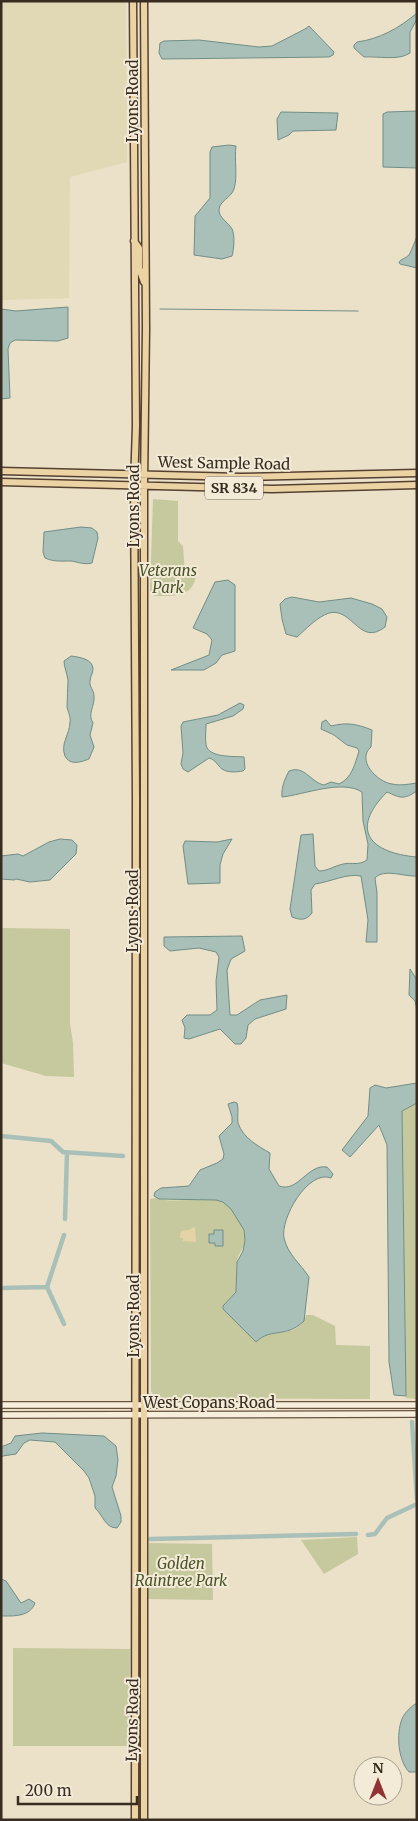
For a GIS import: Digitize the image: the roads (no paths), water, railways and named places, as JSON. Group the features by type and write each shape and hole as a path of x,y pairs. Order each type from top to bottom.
{"main road":[{"name":"Lyons Road","path":"133,1 136,426 134,473 136,799 135,1820"},
{"name":"Lyons Road","path":"144,1 146,288 144,486 146,1404 144,1414 144,1820"},
{"path":"133,53 145,53"},
{"path":"134,241 139,248 139,268 146,288"},
{"name":"West Sample Road","path":"1,471 289,477 417,473"},
{"name":"West Sample Road","path":"1,482 272,489 417,485"},
{"name":"West Copans Road","path":"1,1405 417,1405"},
{"name":"West Copans Road","path":"1,1415 417,1414"}],"water":[{"path":"417,13 417,19 410,32 410,53 394,58 364,57 354,48 357,42 389,32"},
{"path":"309,26 334,52 333,55 329,57 162,59 159,53 160,43 164,41 199,40 259,47 272,46"},
{"path":"417,111 417,168 383,167 383,114 387,112"},
{"path":"281,112 338,113 336,130 293,131 278,140 277,119"},
{"path":"236,146 235,184 234,189 221,204 219,210 220,215 233,232 232,256 222,259 194,255 195,216 210,198 210,152 212,147"},
{"path":"417,236 417,268 400,264 400,261 409,255"},
{"path":"68,307 68,338 58,341 15,340 10,343 8,349 10,398 1,399 1,309 16,311"},
{"path":"81,527 92,528 97,532 98,538 92,563 55,561 45,558 43,552 44,532"},
{"path":"228,580 235,585 235,651 222,655 216,663 204,670 171,670 209,655 212,640 207,634 193,628 215,582"},
{"path":"292,597 319,602 351,598 372,604 382,609 387,617 385,627 376,632 369,632 362,630 344,615 329,613 316,620 297,637 286,634 280,604 285,599"},
{"path":"71,656 88,661 93,669 90,680 94,700 91,713 93,723 90,735 94,747 89,759 76,762 67,759 64,752 64,743 70,726 70,716 67,707 68,680 64,661"},
{"path":"240,703 244,705 243,709 233,716 206,724 206,745 208,749 216,754 244,757 245,769 243,771 227,771 209,758 188,772 183,769 181,764 183,753 181,726 183,722 218,715"},
{"path":"326,720 331,726 352,724 372,730 371,747 367,752 366,758 370,770 380,779 392,784 405,785 417,783 417,791 405,797 399,797 387,792 375,806 369,818 367,828 370,837 377,845 387,851 417,857 417,876 389,873 375,878 377,893 377,942 366,942 368,920 361,876 344,877 315,884 311,890 312,913 305,919 292,917 290,909 301,835 313,834 315,866 319,871 367,860 368,844 363,821 362,792 354,788 333,787 282,797 283,786 289,771 299,770 324,785 331,782 339,784 350,774 359,751 357,748 347,745 334,735 321,729 322,722"},
{"path":"60,839 72,840 77,845 76,854 50,880 30,882 16,879 1,879 1,856 18,854 23,856 49,842"},
{"path":"232,839 223,854 220,865 220,883 188,884 183,846 185,841 217,842"},
{"path":"242,936 245,951 231,959 227,970 230,1015 237,1015 260,1000 287,995 286,1009 255,1019 248,1025 246,1038 241,1044 235,1044 220,1029 189,1039 184,1038 185,1028 182,1020 187,1015 210,1015 217,1010 216,981 219,957 216,952 199,948 170,951 164,946 164,937"},
{"path":"410,969 417,980 417,1010 415,1001 409,995"},
{"path":"417,1083 417,1103 402,1111 406,1396 394,1395 389,1362 387,1145 379,1125 350,1157 342,1150 368,1116 370,1088 375,1085 386,1088"},
{"path":"237,1103 238,1123 243,1133 251,1141 270,1153 269,1169 279,1186 292,1186 320,1167 327,1167 333,1174 331,1178 322,1177 313,1181 305,1188 297,1198 286,1219 284,1238 286,1244 309,1277 304,1321 291,1330 267,1335 256,1342 223,1309 223,1306 236,1292 237,1262 243,1251 245,1240 244,1230 231,1209 223,1202 216,1200 159,1199 154,1196 155,1192 161,1188 189,1186 200,1170 223,1159 224,1154 219,1136 232,1123 228,1104"},
{"path":"214,1230 223,1230 223,1246 215,1246 215,1243 209,1243 209,1234 214,1234"},
{"path":"42,1433 104,1436 116,1446 118,1460 116,1476 112,1487 121,1516 121,1522 117,1528 107,1524 95,1508 95,1496 89,1478 84,1471 55,1442 30,1440 24,1443 16,1454 1,1458 1,1447 11,1443 15,1436"},
{"path":"1,1579 6,1581 21,1603 29,1599 35,1603 33,1608 21,1615 1,1616"},
{"path":"417,1704 417,1772 409,1772 403,1763 403,1756 400,1754 400,1725 408,1710"}],"waterway":[{"path":"160,309 358,311"},
{"path":"1,1136 51,1141 63,1152 123,1156"},
{"path":"65,1219 67,1153"},
{"path":"47,1287 64,1235"},
{"path":"1,1288 47,1287 64,1324"},
{"path":"412,1422 417,1499"},
{"path":"368,1535 375,1534 387,1518 417,1504"},
{"path":"150,1539 356,1534"}],"park label":[{"name":"Veterans Park","path":"168,578"},
{"name":"Golden Raintree Park","path":"181,1572"}]}
